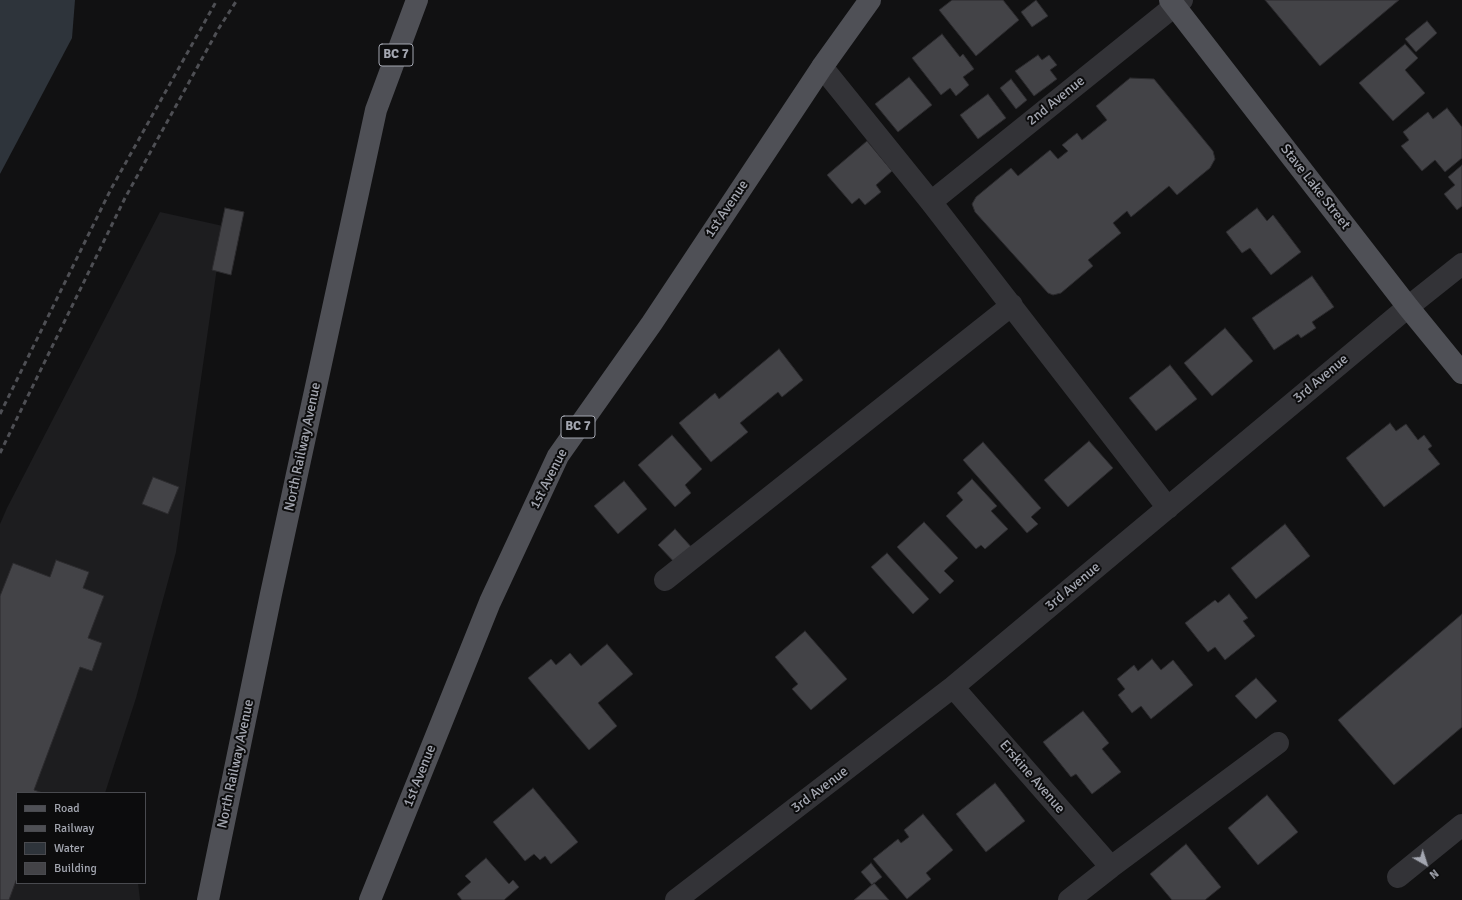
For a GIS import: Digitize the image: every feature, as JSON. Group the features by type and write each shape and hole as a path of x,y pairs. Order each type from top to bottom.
{"main road":[{"name":"North Railway Avenue","path":"208,900 271,594 376,110 417,0"},
{"name":"1st Avenue","path":"370,900 490,602 558,456 652,323 822,67 870,0"},
{"name":"Stave Lake Street","path":"1175,2 1408,307 1462,373"}],"street":[{"name":"2nd Avenue","path":"931,202 1175,2"},
{"path":"822,67 1012,305 1168,508"},
{"name":"3rd Avenue","path":"676,900 953,687 1408,307 1462,264"},
{"path":"665,580 1012,305"},
{"name":"Erskine Avenue","path":"953,687 1111,867"},
{"path":"1069,900 1278,743"},
{"path":"1398,877 1462,825"}],"shaded area":[{"path":"160,212 223,226 176,552 136,698 105,792 16,792 16,884 138,884 140,900 0,900 0,524"}],"water":[{"path":"0,0 75,0 72,38 0,174"}],"building":[{"path":"952,0 1003,0 1019,20 976,56 939,10"},
{"path":"1036,0 1048,16 1032,27 1021,12"},
{"path":"1265,0 1399,0 1320,66"},
{"path":"1427,21 1437,33 1416,52 1405,39"},
{"path":"942,34 960,57 963,54 974,69 963,77 969,85 956,96 950,88 941,95 912,58"},
{"path":"1405,44 1418,58 1405,70 1425,93 1393,121 1359,83"},
{"path":"1038,55 1042,60 1049,55 1057,65 1050,70 1057,79 1034,96 1015,71"},
{"path":"909,77 932,105 898,132 875,104"},
{"path":"1130,78 1154,79 1213,151 1215,159 1210,168 1177,195 1169,186 1131,217 1127,211 1113,223 1121,233 1088,260 1093,266 1061,293 1053,295 1048,293 975,212 972,204 976,197 1011,168 1018,176 1050,150 1058,159 1068,151 1062,145 1077,133 1082,140 1107,120 1096,106"},
{"path":"1011,79 1027,100 1016,109 1000,88"},
{"path":"988,94 1006,118 978,139 960,115"},
{"path":"1447,108 1462,127 1462,158 1445,172 1435,160 1422,171 1401,146 1409,140 1403,132 1428,112 1433,119"},
{"path":"867,141 892,171 876,185 881,192 865,205 859,198 852,204 827,175"},
{"path":"1462,165 1462,206 1457,210 1444,194 1455,185 1448,177"},
{"path":"225,208 244,212 231,275 212,270"},
{"path":"1257,208 1267,221 1273,215 1301,252 1271,275 1250,248 1242,253 1226,232"},
{"path":"1312,276 1334,307 1312,322 1316,328 1301,338 1298,334 1274,350 1252,318"},
{"path":"1225,328 1253,361 1212,396 1184,363"},
{"path":"779,349 803,380 782,397 778,392 740,423 748,432 711,462 679,423 715,393 719,399"},
{"path":"1170,365 1197,399 1156,431 1129,398"},
{"path":"1390,423 1396,431 1406,424 1418,440 1424,435 1432,446 1428,449 1440,464 1384,507 1346,458"},
{"path":"672,435 702,469 685,485 691,493 675,507 638,465"},
{"path":"1089,441 1113,468 1068,507 1044,480"},
{"path":"983,442 1041,508 1031,517 1038,524 1027,533 963,460"},
{"path":"153,477 179,487 168,514 142,504"},
{"path":"972,479 997,506 991,511 1008,529 985,549 981,545 976,549 946,516 963,500 957,493"},
{"path":"624,481 647,509 618,534 594,506"},
{"path":"924,522 958,558 944,571 954,581 940,594 897,547"},
{"path":"1285,524 1310,556 1256,599 1231,568"},
{"path":"675,529 694,550 677,565 658,545"},
{"path":"887,553 929,599 913,614 871,567"},
{"path":"56,560 89,572 83,588 104,596 88,638 102,643 92,671 80,667 34,790 40,792 16,792 16,881 9,900 0,900 0,596 13,563 50,577"},
{"path":"1229,594 1248,618 1243,621 1255,636 1225,660 1215,647 1208,652 1185,623 1215,600 1218,603"},
{"path":"1462,614 1462,727 1394,785 1338,720"},
{"path":"805,631 847,679 811,710 792,689 798,684 775,657"},
{"path":"607,644 633,674 598,703 617,726 589,750 528,678 551,659 556,665 570,653 581,666"},
{"path":"1152,659 1161,670 1173,660 1193,685 1151,719 1141,706 1132,713 1118,695 1125,689 1117,679 1134,665 1138,671"},
{"path":"1256,678 1277,701 1256,719 1235,696"},
{"path":"1083,711 1109,743 1102,749 1121,772 1092,794 1076,774 1071,777 1043,742"},
{"path":"995,783 1025,821 986,852 956,814"},
{"path":"533,788 578,842 551,864 545,856 540,860 534,854 525,861 493,822"},
{"path":"1267,795 1298,832 1258,865 1228,828"},
{"path":"923,814 953,850 926,873 931,879 907,899 873,859 898,839 901,843 909,837 904,830"},
{"path":"1186,844 1221,887 1205,900 1172,900 1150,874"},
{"path":"486,858 509,884 513,880 519,887 504,900 462,900 457,894 471,882 465,876"},
{"path":"871,863 882,877 872,885 861,872"},
{"path":"874,883 889,900 854,900"}],"railway":[{"path":"0,414 111,189 217,0"},
{"path":"0,453 125,198 219,28 237,0"}]}
